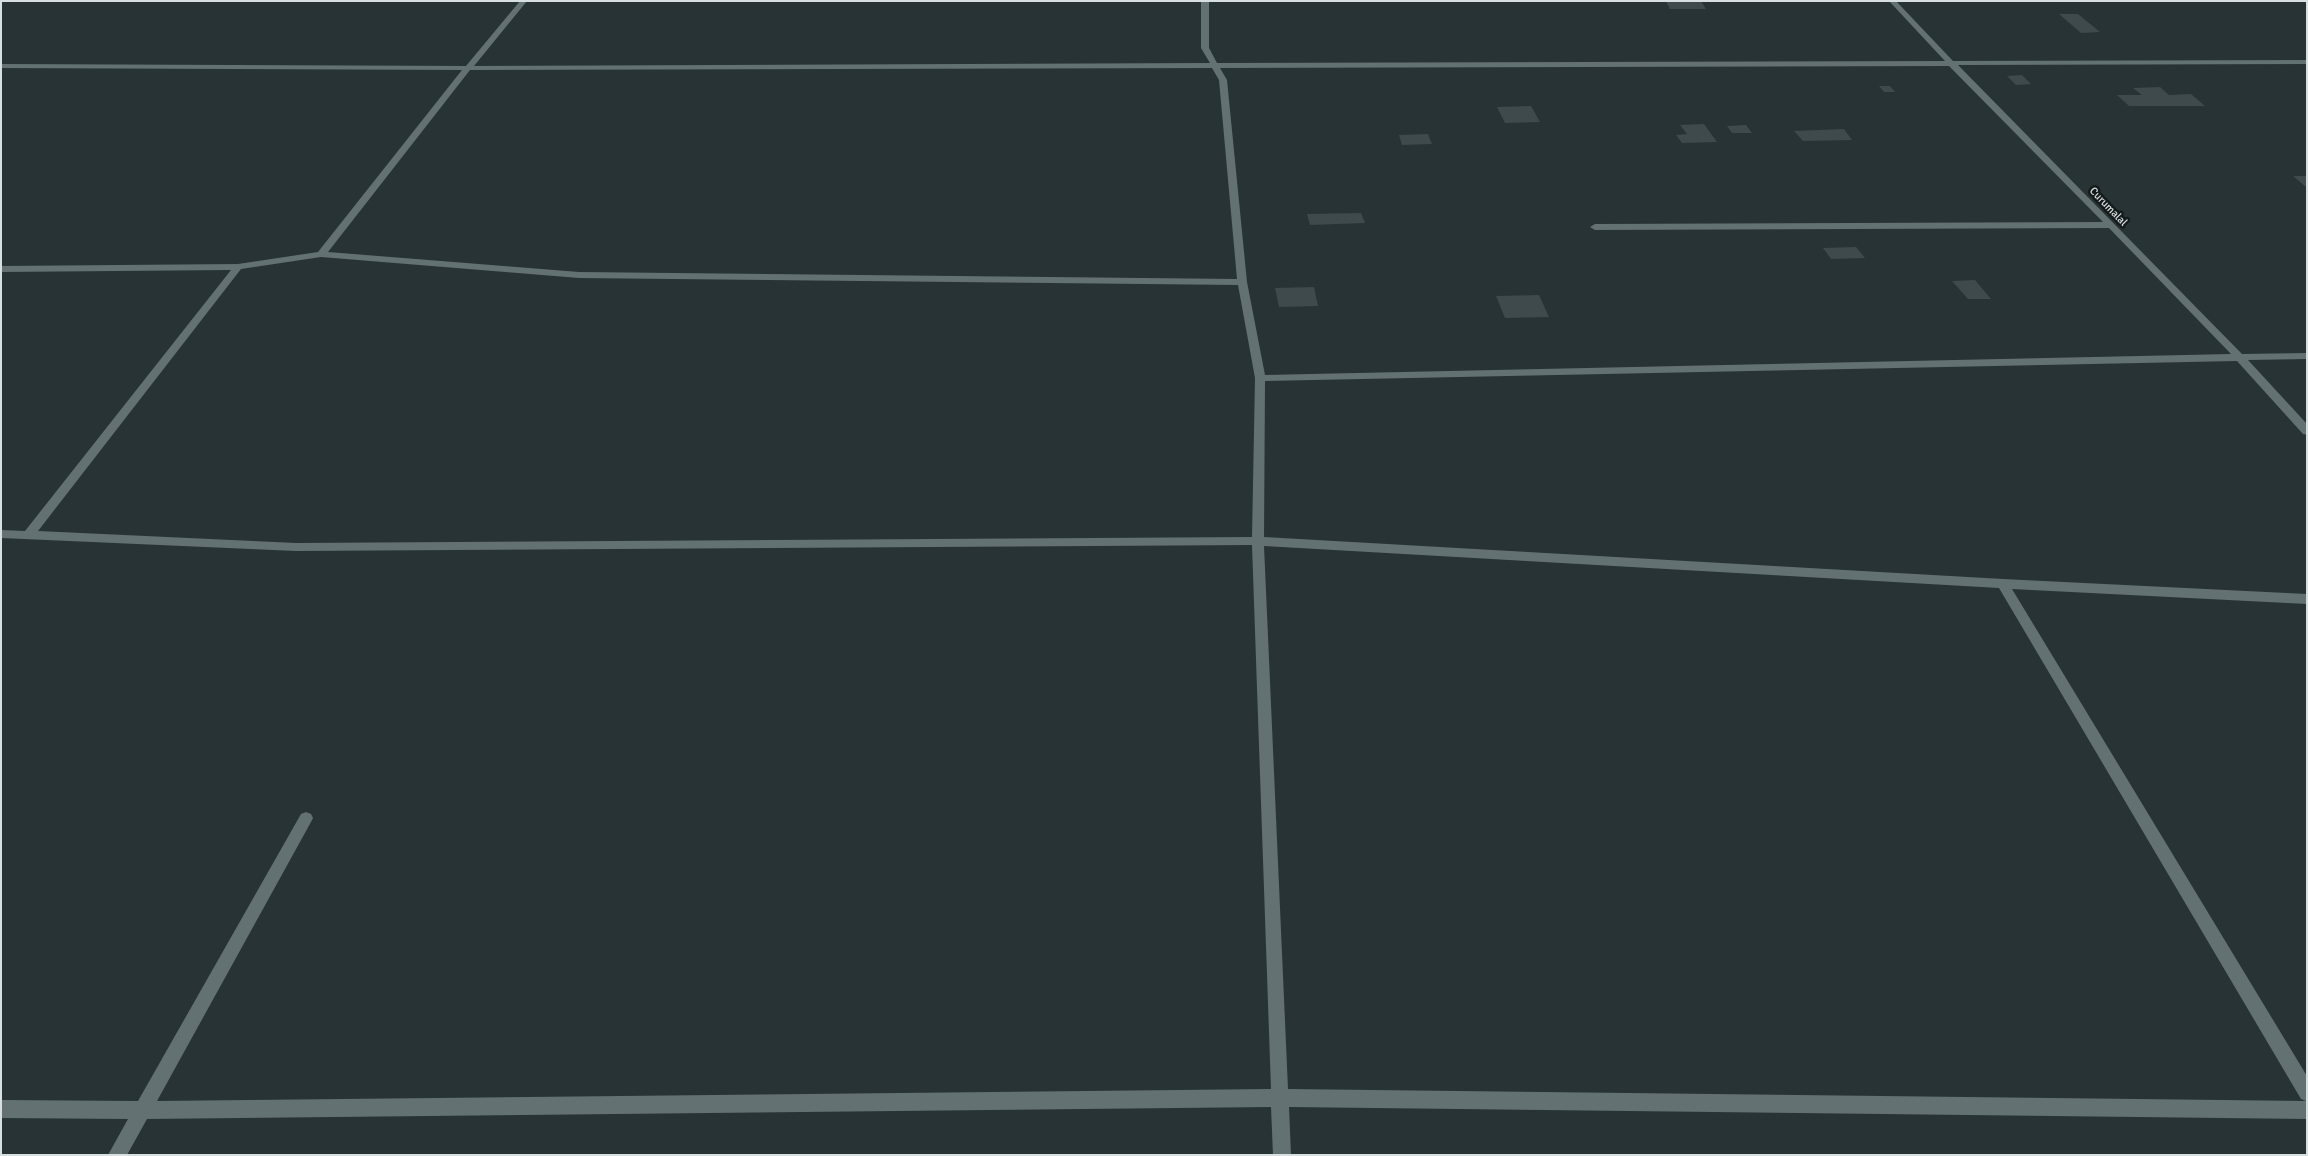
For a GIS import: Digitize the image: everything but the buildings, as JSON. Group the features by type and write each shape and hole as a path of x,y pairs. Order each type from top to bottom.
{"street":[{"path":"321,254 468,68 524,1"},
{"path":"1205,1 1205,48 1223,80 1242,282 1260,378 1258,542 1282,1155"},
{"name":"Curumalal","path":"1892,1 1950,64 2240,356 2307,431"},
{"path":"1,66 468,68 2307,62"},
{"path":"1594,228 2110,225"},
{"path":"1,268 238,267 321,254 580,275 1242,282"},
{"path":"29,534 238,267"},
{"path":"1260,378 2307,356"},
{"path":"1,534 296,547 1258,542 2003,584 2307,599"},
{"path":"2003,584 2307,1092"},
{"path":"117,1155 306,818"},
{"path":"1,1109 141,1110 1280,1098 2307,1110"}]}
